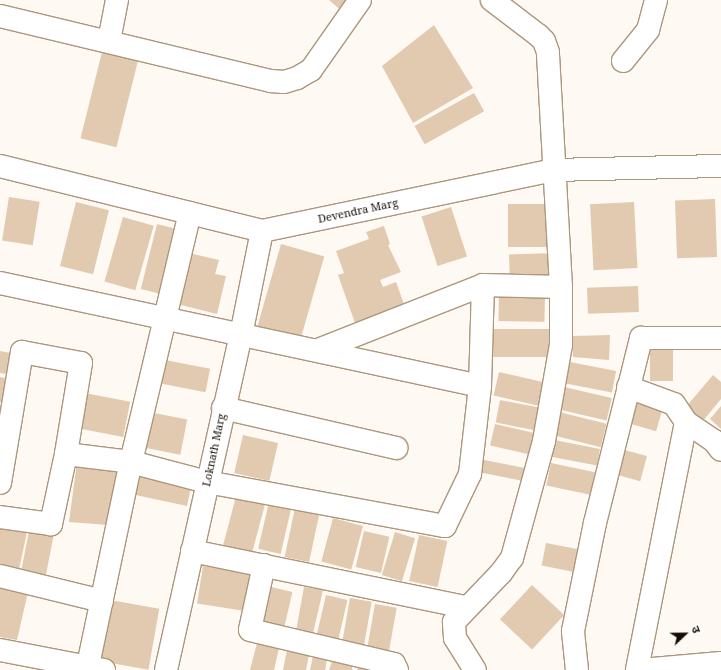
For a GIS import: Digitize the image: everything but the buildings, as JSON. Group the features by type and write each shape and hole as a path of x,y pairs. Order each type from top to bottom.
{"street":[{"path":"109,41 117,0"},
{"path":"0,16 271,81 284,82 297,78 312,70 360,0"},
{"path":"475,670 454,633 454,622 466,607 501,573 512,558 544,441 561,345 561,287 547,47 538,35 492,0"},
{"path":"623,61 648,30 656,0"},
{"name":"Devendra Marg","path":"0,166 262,231 554,170 721,166"},
{"path":"8,657 93,669 102,601 131,462 190,213"},
{"name":"Loknath Marg","path":"166,670 223,408 241,335 262,231"},
{"path":"0,283 165,317 241,335 318,350 480,386"},
{"path":"318,350 483,285 561,287"},
{"path":"66,454 131,462 207,482 445,526 470,474 480,386 483,285"},
{"path":"577,670 573,631 595,523 641,338 713,338 721,353"},
{"path":"0,483 22,352 81,363 66,454 50,524 0,517"},
{"path":"628,387 674,404 686,422 714,441 721,450"},
{"path":"223,408 396,448"},
{"path":"637,670 686,422"},
{"path":"192,551 466,607"},
{"path":"264,565 250,630 394,664 397,670"},
{"path":"0,576 102,601"},
{"path":"641,670 721,663 721,654"}]}
